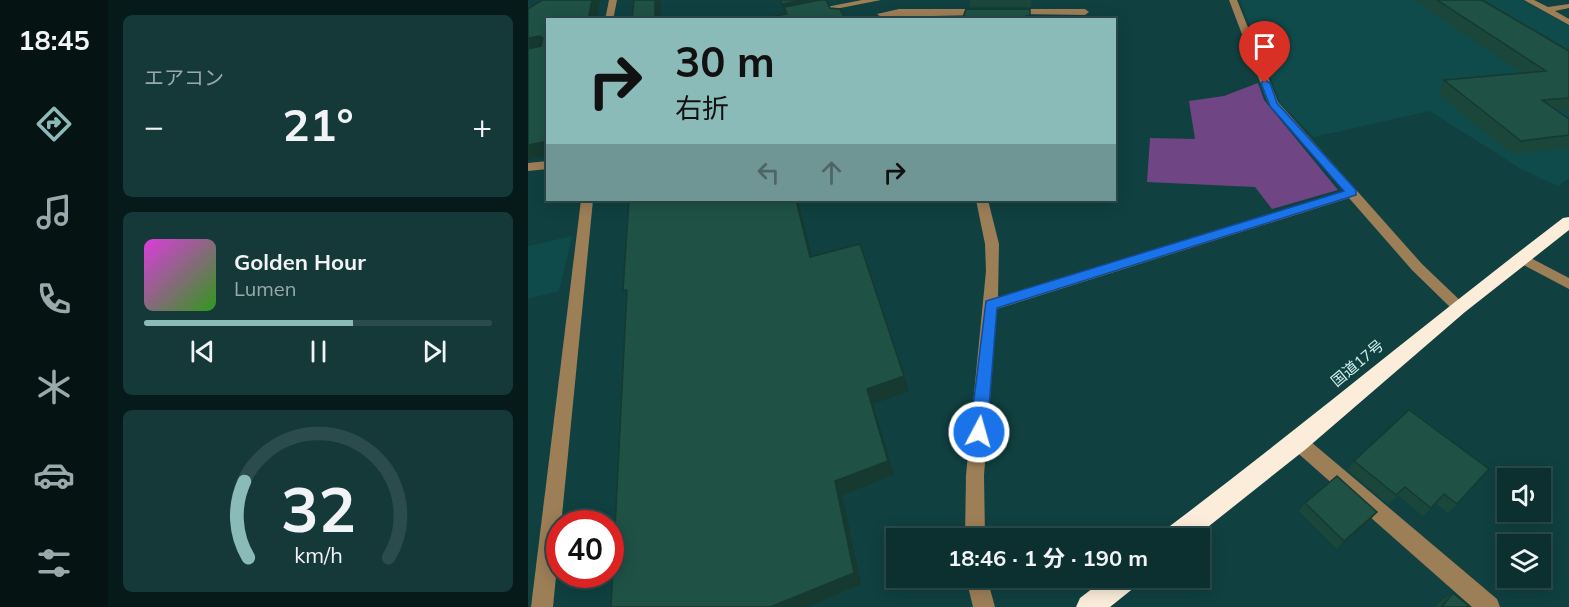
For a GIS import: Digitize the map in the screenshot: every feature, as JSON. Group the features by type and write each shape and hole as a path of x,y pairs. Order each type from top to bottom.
{"highway":[{"name":"国道17号","path":"1188,528 1298,442 1459,307 1569,222"},
{"path":"1089,607 1113,588"}],"street":[{"path":"609,18 613,0"},
{"path":"804,12 875,0 882,17 899,12 1084,16 1089,0"},
{"path":"1233,0 1273,104 1417,267 1459,307"},
{"path":"1528,0 1569,22"},
{"path":"1546,10 1569,6"},
{"path":"528,167 546,165"},
{"path":"991,305 1352,193"},
{"path":"542,607 587,201"},
{"path":"975,528 975,475 991,305 993,244 982,201"},
{"path":"1521,258 1569,284"},
{"path":"1298,442 1489,607"},
{"path":"979,588 984,607"}],"shaded area":[{"path":"1240,0 1522,0 1569,26 1569,178 1558,186 1521,169 1430,111 1314,137 1281,104"},
{"path":"1258,83 1264,100 1338,190 1272,209 1255,187 1147,182 1150,138 1195,139 1189,101 1224,96"},
{"path":"572,236 559,291 528,299 528,246"}],"building":[{"path":"542,0 592,0 588,18 546,18 546,141 528,145 528,49 541,46 543,38 540,36 528,38 528,9"},
{"path":"634,0 655,0 655,18 632,18"},
{"path":"781,0 802,0 782,4"},
{"path":"826,0 830,8 840,9 844,18 763,18 787,14 784,7"},
{"path":"1437,0 1482,0 1569,51 1569,98 1542,100 1569,119 1569,135 1521,141 1444,80 1546,71"},
{"path":"966,9 1030,9 1030,16 1025,18 963,18"},
{"path":"629,201 796,201 810,257 860,244 904,376 867,389 888,461 835,481 854,573 770,607 611,607 612,588 624,588 624,510 616,510 627,290 623,290"},
{"path":"1409,410 1489,469 1457,504 1444,494 1431,508 1405,487 1396,495 1354,461"},
{"path":"1337,476 1377,512 1344,541 1305,503"},
{"path":"1453,593 1470,607 1442,607"}],"route":[{"path":"979,432 991,305 1352,193 1273,104 1265,83"}]}
